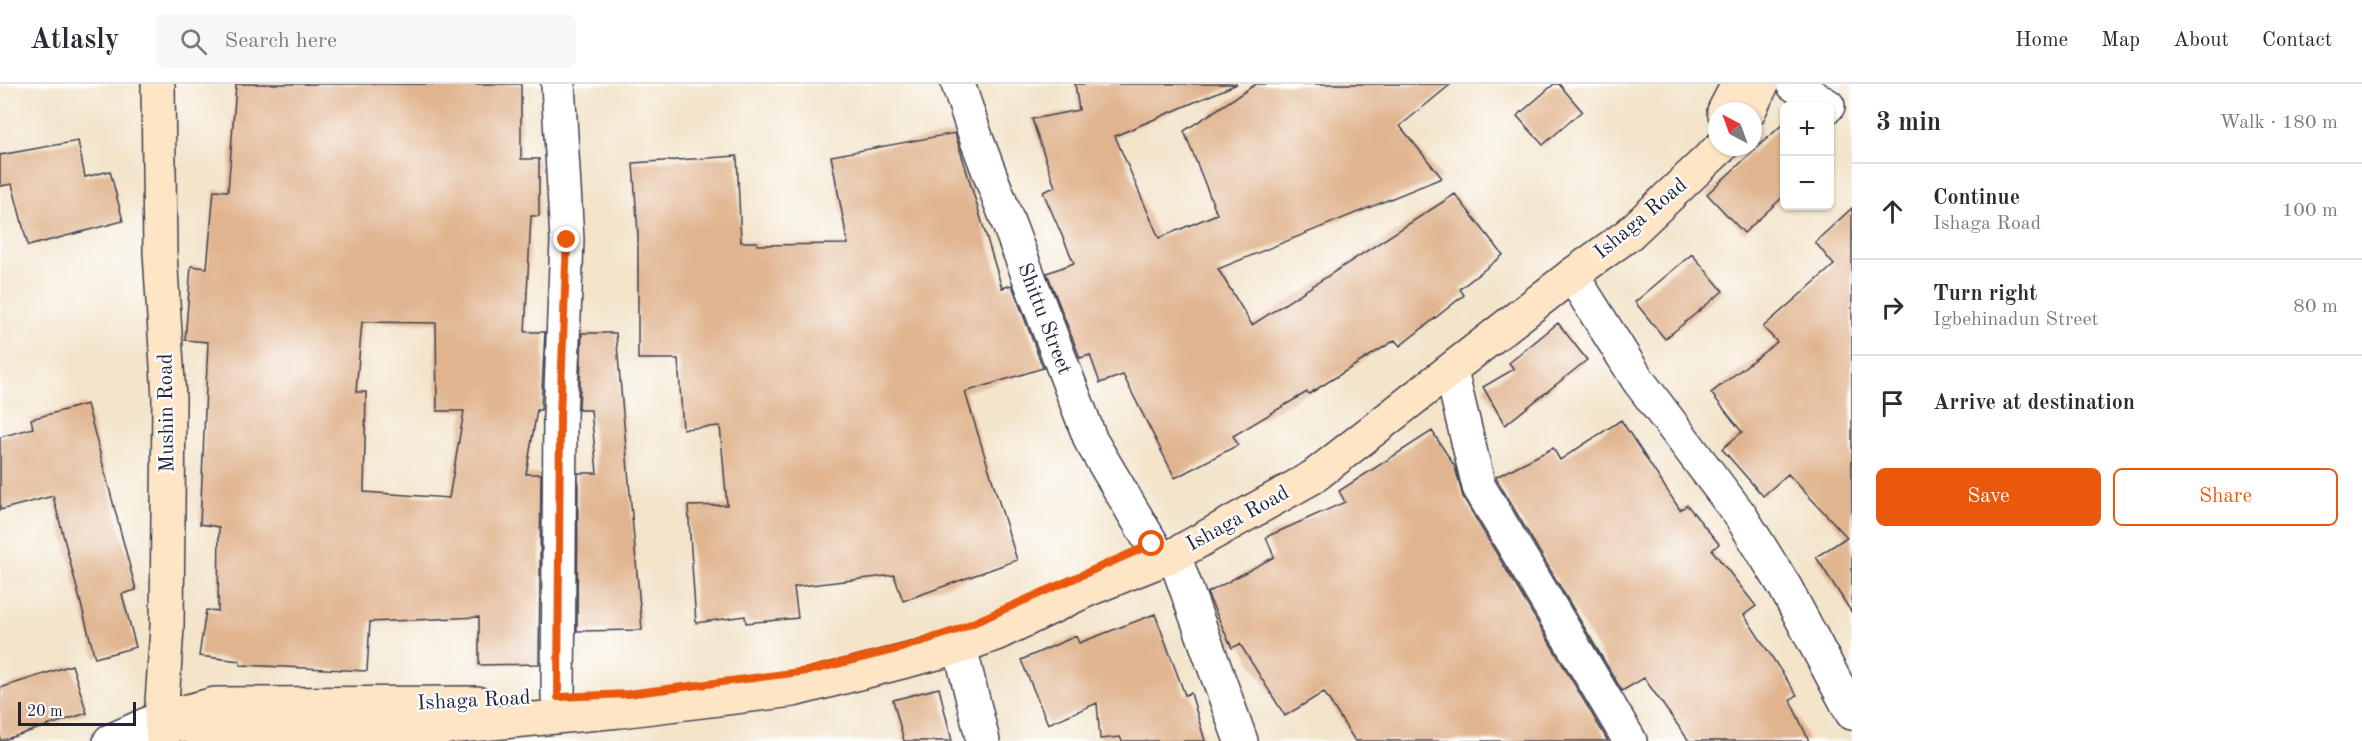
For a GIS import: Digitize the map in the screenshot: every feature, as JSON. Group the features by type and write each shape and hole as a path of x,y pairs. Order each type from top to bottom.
{"main road":[{"name":"Mushin Road","path":"158,84 160,253 169,398 167,627 162,729"},
{"path":"1729,102 1738,84"},
{"path":"1753,102 1762,84"},
{"name":"Ishaga Road","path":"162,729 223,736 405,731 620,711 793,690 960,647 998,633 1087,590 1163,549 1317,455 1407,390 1648,196 1686,164 1708,139"},
{"name":"Ishaga Road","path":"162,729 215,705 453,705 628,694 766,677 808,671 901,648 957,630 1163,549 1313,477 1572,275 1628,235 1711,156"}],"street":[{"path":"558,84 567,240 560,416 558,697"},
{"name":"Shittu Street","path":"958,84 982,154 1091,441 1163,549 1241,741"},
{"path":"1793,84 1821,102"},
{"path":"1834,110 1852,122"},
{"path":"1572,275 1638,381 1740,515 1785,587 1852,713"},
{"path":"1451,371 1479,487 1630,741"},
{"path":"960,647 983,741"},
{"path":"110,741 162,729"}],"building":[{"path":"236,84 521,84 521,159 539,159 539,216 531,216 525,332 545,332 541,410 537,410 526,474 541,474 539,664 479,665 479,617 370,622 367,671 240,665 240,661 199,656 206,610 218,611 219,527 200,524 208,342 185,340 191,266 207,268 214,190 228,191","holes":["362,322 436,323 437,411 464,411 449,498 364,492 366,392 356,392"]},
{"path":"1075,84 1237,84 1115,136 1159,238 1217,214 1184,131 1256,84 1451,84 1400,126 1442,178 1218,269 1252,325 1455,194 1503,255 1460,289 1464,295 1400,346 1395,340 1309,394 1307,392 1233,436 1238,445 1175,478 1123,375 1100,383 1090,355 1080,358 1047,273 1074,263 1043,192 1055,187 1032,119 1079,110"},
{"path":"1554,84 1559,84 1582,111 1543,145 1517,116"},
{"path":"1780,127 1780,200 1744,233 1707,194 1748,156 1762,156 1762,143"},
{"path":"955,133 1002,288 1012,285 1043,368 965,392 1017,560 903,601 894,575 794,587 798,618 746,623 745,616 696,623 688,506 727,505 720,426 683,429 678,359 638,359 638,235 633,163 737,156 741,242 757,242 757,245 848,244 831,156"},
{"path":"78,141 85,177 110,171 123,221 28,246 12,184 0,186 0,155"},
{"path":"1852,208 1852,613 1816,557 1847,537 1788,474 1763,496 1722,449 1742,432 1711,393 1777,342 1763,327 1834,265 1815,242"},
{"path":"1692,254 1723,291 1665,339 1635,302"},
{"path":"1558,323 1587,360 1505,425 1483,387 1514,369 1509,363"},
{"path":"582,333 616,333 642,630 577,631 578,473 597,473 591,410 579,410"},
{"path":"87,404 136,590 122,594 136,647 95,658 53,496 0,510 0,437 33,428 31,419"},
{"path":"1621,420 1680,510 1687,505 1719,544 1712,550 1756,606 1744,615 1797,695 1790,700 1809,741 1689,741 1644,678 1622,691 1497,480 1496,477 1553,448 1560,460"},
{"path":"1432,431 1455,467 1463,497 1608,741 1355,741 1324,692 1285,716 1240,644 1232,648 1207,593 1274,557 1266,537 1345,502 1339,491"},
{"path":"1155,614 1185,695 1191,693 1205,741 1122,741 1120,737 1100,739 1097,703 1048,724 1021,660 1076,636 1079,643"},
{"path":"72,665 87,713 0,741 0,688"},
{"path":"939,688 952,741 904,741 893,700"}],"route":[{"path":"567,240 560,416 558,697 628,694 808,671 901,648 957,630 1152,544"}]}
